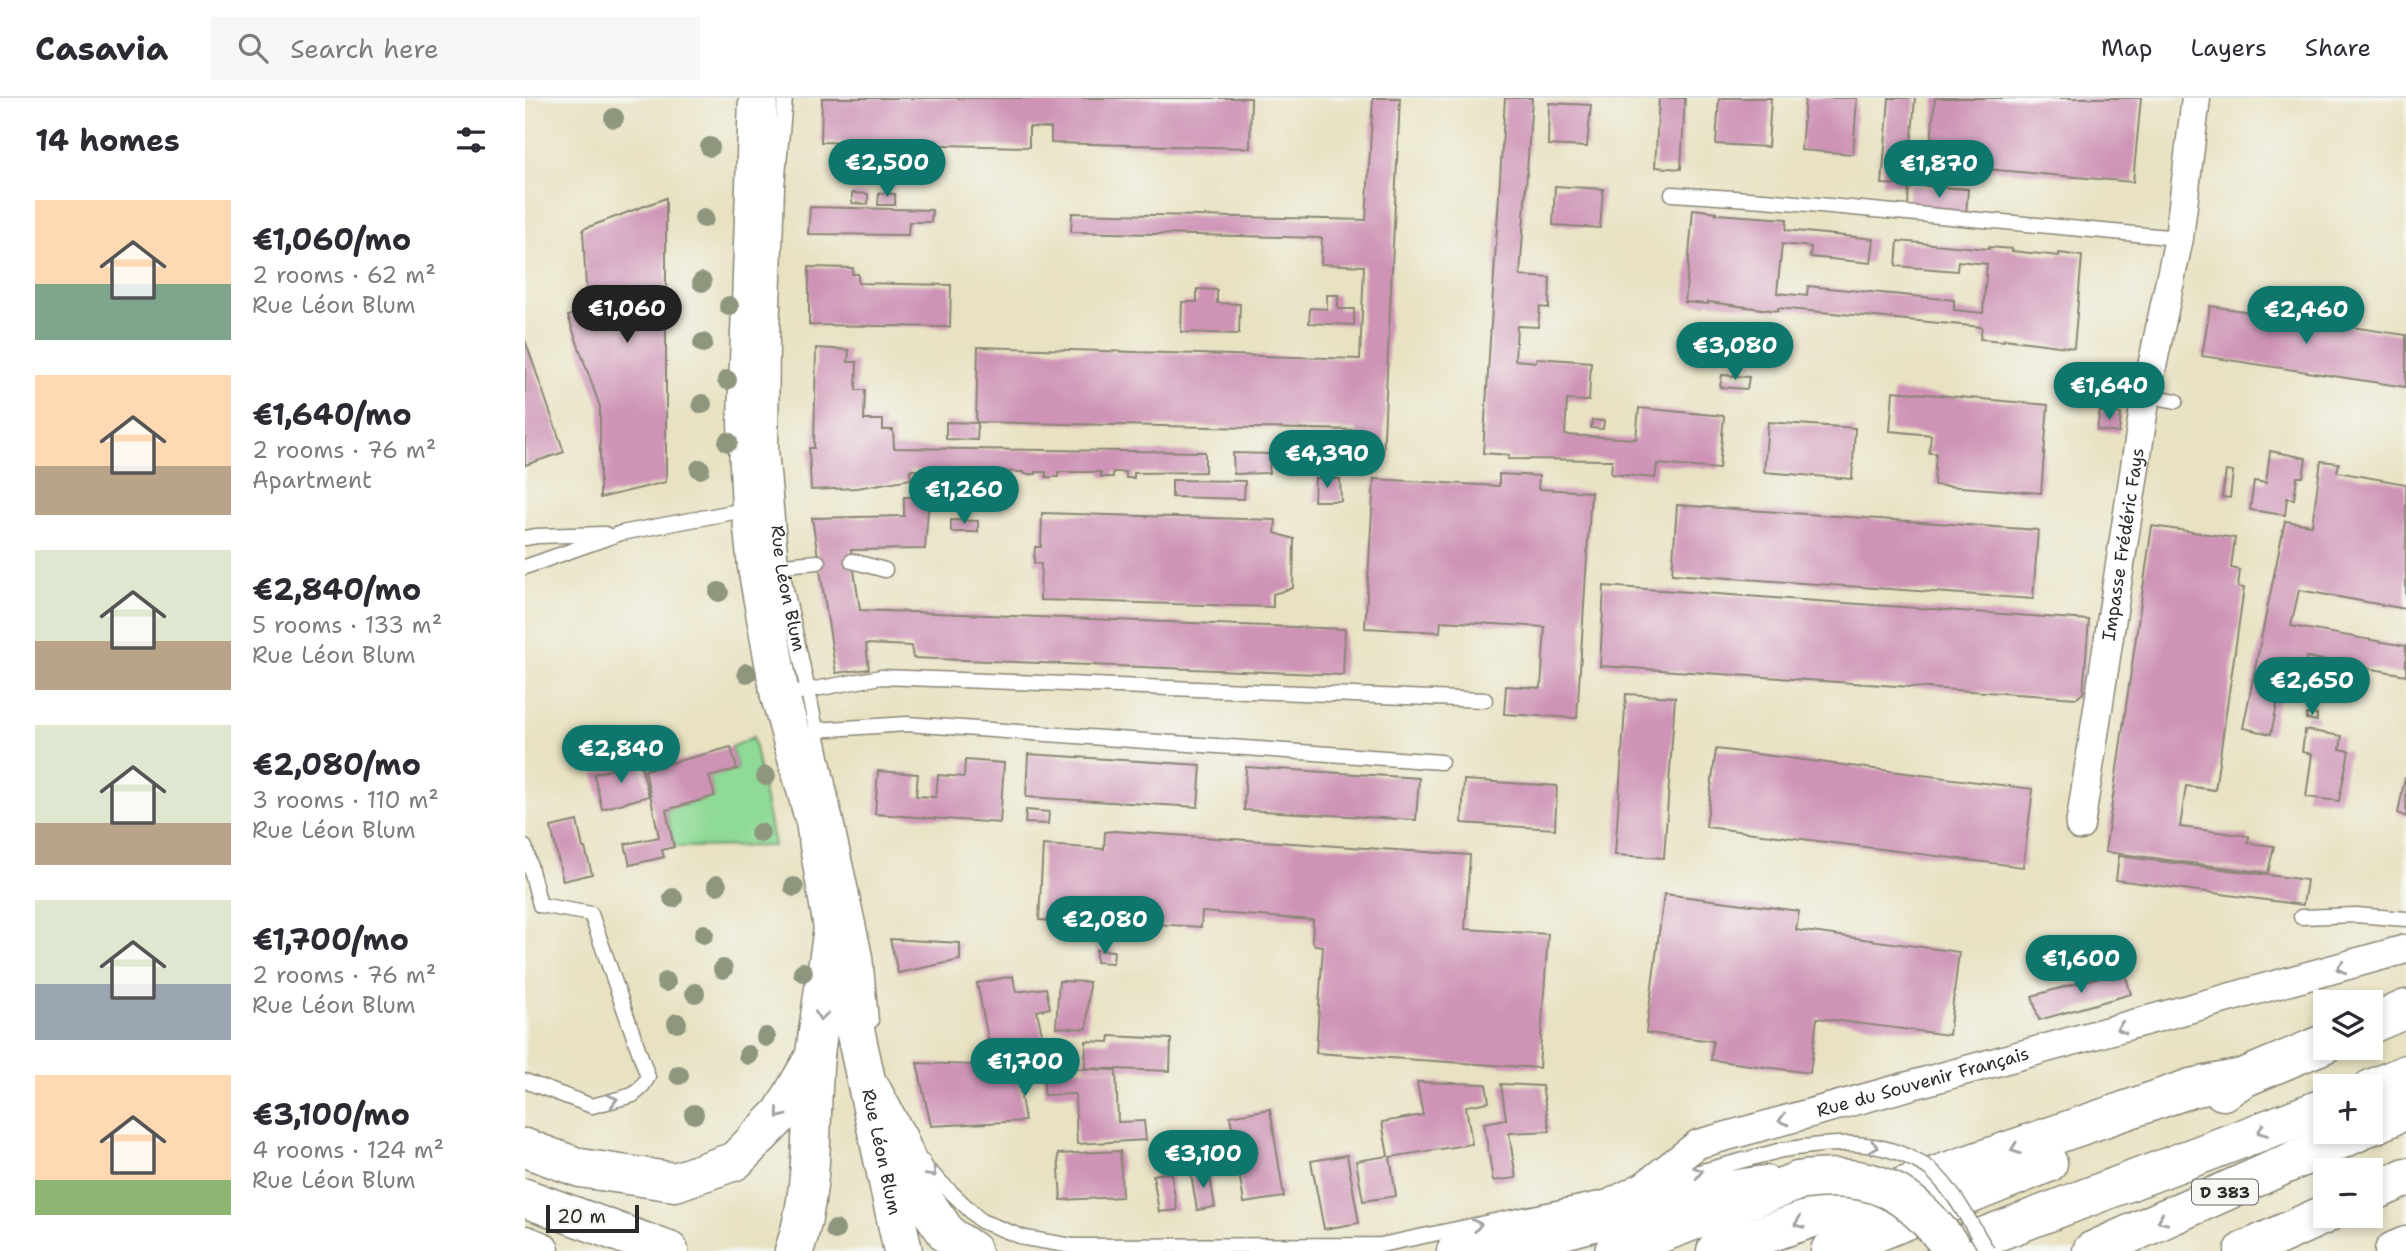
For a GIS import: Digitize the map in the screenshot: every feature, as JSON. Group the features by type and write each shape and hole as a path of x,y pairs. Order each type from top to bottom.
{"main road":[{"name":"Rue Léon Blum","path":"758,98 747,422 751,509 769,566 833,928 903,1251"},
{"name":"Rue Léon Blum","path":"833,928 873,1049 903,1154 922,1198 948,1235 972,1251"},
{"path":"797,1242 812,1150 815,1056 833,928"},
{"path":"2383,1019 2406,1009"},
{"path":"1830,1251 2202,1104 2243,1078 2313,1048"},
{"path":"525,1148 580,1168 675,1182 735,1161 782,1113 815,1056"},
{"path":"2383,1084 2406,1074"},
{"path":"1716,1251 2191,1088 2243,1078"},
{"path":"2383,1121 2406,1110"},
{"path":"1946,1251 2313,1112"},
{"name":"D 383","path":"2092,1251 2331,1144"},
{"path":"1614,1251 1790,1165"},
{"path":"1545,1235 1695,1195 1790,1165 1862,1179 1879,1185 1917,1207 1954,1251"},
{"path":"2383,1188 2406,1177"},
{"path":"525,1198 669,1251"},
{"path":"2244,1251 2313,1220"},
{"name":"Rue du Souvenir Français","path":"1457,1251 1545,1235"},
{"path":"525,1245 540,1251"},
{"path":"2394,1251 2406,1246"}],"street":[{"name":"Impasse Frédéric Fays","path":"2080,826 2145,396 2179,238 2196,98"},
{"name":"Rue du Souvenir Français","path":"1545,1235 1644,1186 1698,1144 2406,949"}],"lane":[{"name":"Rue Léon Blum","path":"769,566 777,187 785,98"},
{"path":"1672,194 2179,238"},
{"path":"2145,396 2176,401"},
{"path":"525,538 621,533 751,509"},
{"path":"525,567 621,533"},
{"path":"852,561 885,570"},
{"path":"769,566 818,562"},
{"path":"793,693 881,677 1485,700"},
{"name":"Rue Léon Blum","path":"793,693 815,730 865,956 873,1049"},
{"path":"815,730 908,724 1441,762"},
{"path":"525,847 540,905 591,914 649,1077 633,1095 591,1106 525,1081"},
{"path":"2301,917 2356,915 2406,919"},
{"path":"873,1049 926,1168 981,1221 1025,1238 1072,1246 1381,1245 1592,1202 1644,1186 1790,1165 1829,1142 1873,1145 1905,1155 1931,1170 1963,1211 1987,1251"}],"green space":[{"path":"753,737 774,846 674,847 666,810 714,796 709,777 737,769 731,747"}],"building":[{"path":"822,98 1251,98 1250,148 1051,143 1051,128 1029,127 1029,147 821,142"},
{"path":"1373,98 1400,98 1383,457 1355,457 1357,430 976,422 978,347 1360,359 1364,266 1321,264 1322,238 1071,232 1072,213 1366,220"},
{"path":"1505,98 1532,98 1520,276 1550,278 1549,308 1540,307 1538,327 1517,326 1515,360 1536,362 1537,358 1591,362 1589,401 1567,400 1565,435 1636,439 1639,408 1724,416 1719,469 1657,464 1655,478 1611,474 1612,460 1508,459 1509,455 1483,453"},
{"path":"1659,98 1685,98 1681,169 1655,167"},
{"path":"1719,98 1771,98 1768,147 1716,144"},
{"path":"1805,98 1857,98 1853,154 1801,150"},
{"path":"1889,98 1915,98 1908,185 1882,184"},
{"path":"1935,98 2141,98 2133,182 1929,164"},
{"path":"1549,103 1591,105 1587,147 1548,145"},
{"path":"1909,185 1968,189 1966,216 1928,214 1928,208 1908,206"},
{"path":"1555,186 1603,189 1600,228 1553,225"},
{"path":"852,193 868,194 868,204 852,203"},
{"path":"879,193 895,194 895,205 878,205"},
{"path":"666,198 666,482 600,498 600,407 568,316 587,309 583,229"},
{"path":"810,207 932,210 931,222 909,222 908,235 808,234"},
{"path":"1693,209 1716,214 1787,219 1786,230 1874,239 1871,263 1810,257 1811,247 1782,244 1777,293 1807,296 1808,286 1954,300 1954,310 1983,313 1987,264 1958,261 1957,271 1896,266 1898,241 2082,256 2074,348 2004,339 1980,339 1982,327 1685,302"},
{"path":"809,267 853,268 852,274 858,274 858,283 951,285 950,327 809,325"},
{"path":"1197,289 1217,290 1217,303 1240,304 1239,334 1181,332 1182,302 1197,302"},
{"path":"1327,295 1338,295 1338,309 1354,309 1354,325 1309,323 1310,308 1327,309"},
{"path":"2210,306 2406,335 2406,387 2202,356"},
{"path":"525,340 564,452 525,465"},
{"path":"816,348 849,350 848,362 857,362 856,390 865,390 864,420 883,420 883,430 893,430 894,448 1205,452 1205,472 1134,473 1134,478 1126,478 1126,472 1113,472 1113,477 1101,477 1101,472 1058,472 1058,477 1046,477 1046,472 1024,474 910,470 911,479 857,488 811,490 809,448 814,448"},
{"path":"1722,375 1749,377 1747,389 1720,387"},
{"path":"1893,391 2048,405 2041,493 1934,485 1936,453 1929,453 1931,435 1890,431"},
{"path":"2100,411 2121,414 2119,433 2097,430"},
{"path":"1592,420 1604,421 1603,429 1591,428"},
{"path":"946,422 978,423 977,440 946,439"},
{"path":"1768,422 1855,428 1852,479 1764,472"},
{"path":"2270,451 2306,458 2303,477 2297,477 2294,499 2287,498 2285,515 2250,510 2254,481 2266,483"},
{"path":"1233,453 1270,454 1269,473 1234,474"},
{"path":"1294,455 1355,457 1354,475 1293,472"},
{"path":"2321,461 2339,463 2337,472 2406,484 2406,609 2299,590 2291,626 2406,646 2406,675 2306,657 2300,685 2282,681 2271,734 2243,728 2285,521 2312,525"},
{"path":"2226,471 2233,472 2230,498 2222,497"},
{"path":"1499,474 1539,476 1538,489 1591,492 1577,718 1504,714 1506,686 1541,688 1545,627 1441,621 1440,632 1365,628 1374,479 1499,486"},
{"path":"1315,478 1340,479 1341,501 1314,501"},
{"path":"1172,480 1245,481 1244,499 1172,497"},
{"path":"904,497 929,497 925,549 851,550 860,610 1345,629 1343,675 913,658 911,646 866,644 869,669 836,673 812,518 904,516"},
{"path":"1677,505 2038,530 2033,599 1672,574"},
{"path":"1042,513 1276,520 1275,533 1294,539 1293,588 1273,594 1273,607 1040,600 1041,564 1034,563 1035,547 1041,547"},
{"path":"951,520 978,521 978,532 951,532"},
{"path":"2152,526 2235,538 2231,568 2240,570 2238,587 2244,588 2215,790 2186,786 2180,827 2249,836 2248,843 2274,846 2268,873 2105,852"},
{"path":"1604,586 2089,620 2083,693 2077,698 1600,666"},
{"path":"1626,694 1675,697 1664,858 1615,855"},
{"path":"2307,714 2317,715 2317,721 2306,719"},
{"path":"2305,730 2342,736 2340,749 2349,751 2339,801 2306,797 2312,754 2302,752"},
{"path":"731,747 737,769 709,777 715,796 666,810 674,847 662,850 664,857 630,865 625,844 659,837 645,770"},
{"path":"1716,749 2033,789 2023,867 1706,827"},
{"path":"1028,754 1201,765 1198,807 1026,797"},
{"path":"965,760 1004,763 1000,823 875,814 878,771 918,774 916,796 936,797 938,775 964,777"},
{"path":"640,762 649,796 602,809 594,774"},
{"path":"1246,767 1419,778 1416,820 1244,810"},
{"path":"2406,778 2406,817 2398,813"},
{"path":"1464,780 1557,786 1555,829 1462,823"},
{"path":"1026,810 1049,812 1048,824 1025,823"},
{"path":"577,821 592,874 563,881 551,827"},
{"path":"1105,832 1470,855 1465,929 1548,934 1539,1068 1316,1053 1323,946 1315,945 1312,941 1313,920 1202,912 1201,927 1039,920 1043,845 1104,849"},
{"path":"2119,856 2307,880 2303,905 2116,880"},
{"path":"1664,894 1799,911 1796,930 1959,952 1949,1035 1817,1018 1810,1073 1711,1060 1713,1041 1646,1033"},
{"path":"890,939 960,943 960,960 898,973"},
{"path":"1096,950 1114,951 1113,963 1096,962"},
{"path":"2124,970 2131,994 2039,1020 2032,996"},
{"path":"1013,976 1016,992 1046,988 1050,1008 1037,1011 1043,1038 990,1048 977,983"},
{"path":"1059,981 1089,982 1087,1029 1056,1027"},
{"path":"1110,1036 1171,1039 1170,1071 1085,1068 1086,1041 1109,1042"},
{"path":"917,1063 1116,1070 1118,1122 1144,1121 1146,1140 1077,1144 1075,1094 1044,1095 1044,1074 1017,1073 1025,1121 931,1126"},
{"path":"1417,1082 1486,1084 1489,1102 1466,1106 1472,1144 1390,1157 1396,1196 1363,1201 1356,1161 1388,1156 1382,1122 1423,1115"},
{"path":"1501,1084 1542,1086 1550,1131 1509,1133 1516,1178 1493,1181 1484,1123 1506,1119"},
{"path":"1270,1109 1284,1197 1244,1203 1230,1116"},
{"path":"1120,1151 1122,1197 1061,1200 1058,1154"},
{"path":"1347,1155 1359,1223 1324,1229 1311,1161"},
{"path":"1209,1171 1215,1207 1197,1210 1191,1174"},
{"path":"1171,1172 1177,1210 1159,1212 1153,1175"}]}
